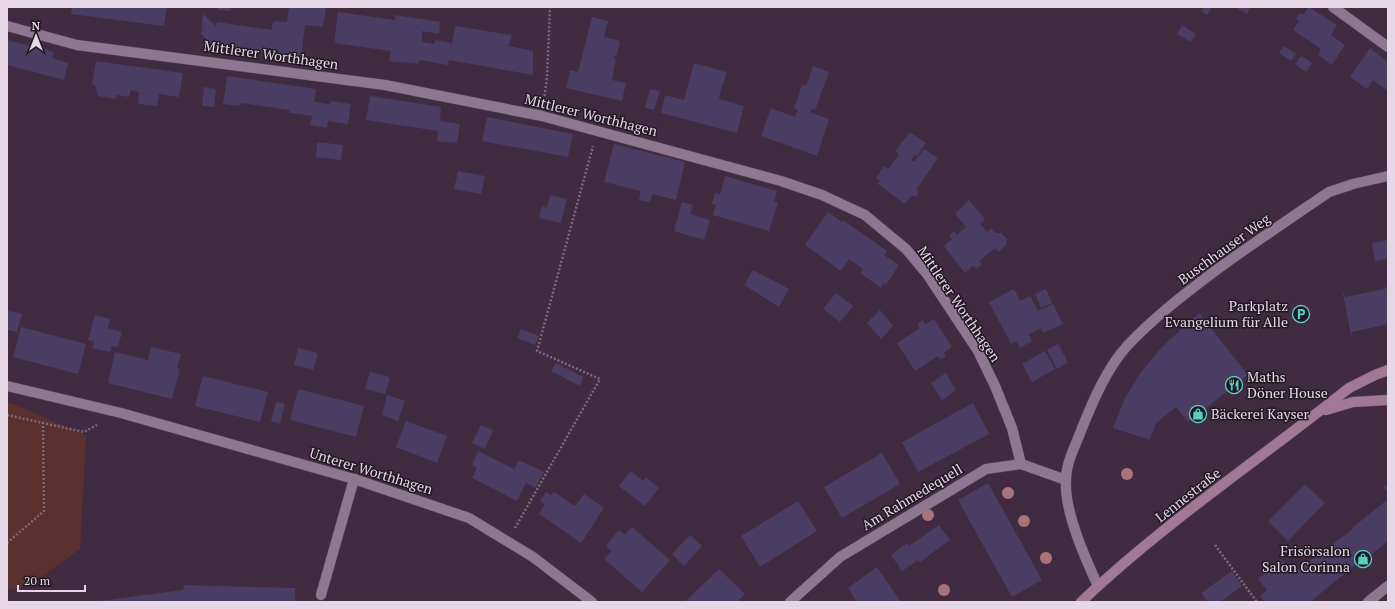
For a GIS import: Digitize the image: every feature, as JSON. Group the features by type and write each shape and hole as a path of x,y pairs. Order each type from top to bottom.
{"main road":[{"name":"Lennestraße","path":"1081,602 1098,586 1193,507 1349,388 1388,370"},
{"name":"Lennestraße","path":"1315,415 1333,407 1353,402 1388,400"}],"street":[{"path":"1333,7 1388,47"},
{"name":"Mittlerer Worthhagen","path":"7,26 76,45 385,85 542,116 781,181 822,195 865,215 906,249 927,274 978,351 995,386 1012,428 1021,464"},
{"name":"Buschhauser Weg","path":"1098,586 1085,558 1071,517 1066,480 1069,462 1089,410 1112,368 1126,347 1164,311 1254,244 1328,192 1353,184 1388,176"},
{"name":"Unterer Worthhagen","path":"7,386 121,413 354,479 469,518 552,570 592,602"},
{"name":"Am Rahmedequell","path":"790,602 840,557 986,469 1021,464 1066,480"},
{"path":"321,595 354,479"},
{"path":"1368,602 1388,586"}],"path":[{"path":"542,116 547,78 550,7"},
{"path":"507,541 600,379 537,351 598,130"},
{"path":"7,415 84,432 121,413"},
{"path":"7,543 44,511 43,422"},
{"path":"1215,545 1257,602"}],"shaded area":[{"path":"7,403 19,406 86,436 80,549 28,586 7,590"}],"building":[{"path":"72,7 167,7 164,26 71,14"},
{"path":"218,7 231,7 230,11 218,10"},
{"path":"289,7 326,7 323,27 305,25 301,58 213,46 201,34 203,14 216,26 217,22 272,30 272,24 275,21 287,22"},
{"path":"1204,7 1212,7 1207,15 1201,11"},
{"path":"1235,7 1251,7 1247,14"},
{"path":"1309,7 1337,25 1331,35 1345,45 1332,65 1318,55 1321,49 1293,30 1299,21 1296,19 1299,13 1303,15"},
{"path":"338,12 395,20 395,15 440,22 439,34 422,31 422,42 434,44 435,40 452,43 455,26 512,35 509,46 533,51 533,75 449,60 448,65 419,60 419,64 389,61 391,51 334,43"},
{"path":"592,17 608,21 604,37 620,41 617,55 615,55 614,59 616,59 612,80 626,83 622,101 566,88 570,70 578,72"},
{"path":"1182,25 1196,34 1190,42 1177,34"},
{"path":"7,40 54,52 52,58 68,63 64,80 7,65"},
{"path":"1284,46 1296,54 1291,61 1279,53"},
{"path":"1370,48 1388,62 1388,91 1373,80 1367,89 1350,77"},
{"path":"1301,56 1312,63 1306,72 1295,64"},
{"path":"96,61 183,73 179,97 159,94 157,106 138,104 139,92 131,90 129,97 117,95 116,99 98,96 95,85 92,85"},
{"path":"694,63 727,72 722,84 719,99 744,106 737,133 661,113 665,95 684,100"},
{"path":"813,66 829,72 815,110 811,109 810,112 829,119 817,156 761,136 771,108 795,117 798,110 794,108 802,85 806,86"},
{"path":"227,76 316,89 314,102 330,104 331,101 351,104 348,124 328,121 327,128 310,125 312,116 289,113 290,110 241,103 240,106 223,104"},
{"path":"204,87 216,89 214,107 202,106"},
{"path":"650,89 660,91 654,110 645,108"},
{"path":"370,96 441,107 440,121 460,124 457,143 437,141 438,131 366,120"},
{"path":"487,117 573,134 568,157 482,141"},
{"path":"910,132 926,143 917,156 915,154 911,160 914,162 924,149 938,158 916,190 919,192 916,197 912,195 905,204 878,184 880,181 876,178 884,166 889,169 899,154 895,151"},
{"path":"317,142 343,145 341,160 316,157"},
{"path":"614,144 685,162 676,200 653,194 649,202 639,200 641,191 604,182"},
{"path":"458,171 485,176 481,194 454,189"},
{"path":"725,176 777,191 774,202 778,203 769,231 713,215 716,205 712,204 715,193 720,194"},
{"path":"550,195 567,199 561,223 539,218 542,206 547,208"},
{"path":"969,200 985,219 980,224 987,232 992,228 995,233 1001,233 1007,239 1006,245 999,252 995,248 979,261 982,264 976,269 974,265 965,273 944,246 952,239 949,236 954,231 957,235 966,227 955,214"},
{"path":"682,202 693,205 690,214 710,220 704,240 674,231"},
{"path":"828,212 842,222 843,220 887,251 884,255 899,265 886,285 884,283 881,288 860,273 863,269 849,259 841,271 805,245"},
{"path":"1388,240 1388,259 1375,261 1372,243"},
{"path":"753,270 789,289 779,307 744,285"},
{"path":"1384,286 1388,289 1388,324 1352,332 1351,335 1343,294 1344,293 1345,297 1385,289"},
{"path":"1014,289 1020,301 1030,296 1038,311 1053,304 1063,324 1043,333 1041,328 1029,334 1032,341 1020,348 1016,341 1011,344 989,302"},
{"path":"1046,289 1052,303 1041,308 1035,294"},
{"path":"836,293 853,306 840,322 823,309"},
{"path":"7,310 22,314 17,332 7,330"},
{"path":"880,310 893,326 881,339 867,323"},
{"path":"1199,313 1248,375 1188,422 1176,407 1156,423 1150,440 1113,428 1125,398 1141,372 1160,349"},
{"path":"95,315 110,319 108,328 122,332 118,347 112,346 110,352 92,348 94,342 88,340"},
{"path":"934,319 952,347 944,353 946,356 940,360 938,356 915,371 897,343 920,328 917,324 923,320 925,324"},
{"path":"21,327 86,344 78,374 13,357"},
{"path":"521,329 539,336 535,345 517,338"},
{"path":"1058,344 1068,362 1057,369 1047,350"},
{"path":"151,347 181,354 177,368 180,369 172,399 108,383 115,352 148,360"},
{"path":"298,348 318,353 313,370 294,365"},
{"path":"1045,351 1055,369 1032,382 1022,364"},
{"path":"556,363 583,377 580,386 551,371"},
{"path":"370,372 390,377 385,394 365,389"},
{"path":"946,373 956,390 942,400 931,383"},
{"path":"203,376 268,392 260,422 195,406"},
{"path":"298,389 364,406 356,437 290,420"},
{"path":"387,395 405,401 398,421 382,415"},
{"path":"276,402 285,404 280,424 271,421"},
{"path":"973,403 989,434 918,472 902,442"},
{"path":"406,421 447,436 437,463 396,447"},
{"path":"481,425 493,430 485,449 472,443"},
{"path":"478,451 514,469 519,460 544,472 535,488 526,483 517,501 472,478 477,468 472,465"},
{"path":"882,453 900,484 842,518 824,487"},
{"path":"631,471 643,481 646,477 659,488 645,506 619,486"},
{"path":"988,483 1042,580 1012,597 958,500"},
{"path":"1305,484 1325,503 1288,541 1268,521"},
{"path":"1388,485 1388,492 1383,487"},
{"path":"546,492 551,495 554,492 575,506 584,494 604,508 581,543 539,514 545,504 540,501"},
{"path":"1388,499 1388,541 1372,554 1371,552 1310,602 1265,602 1260,596 1267,590 1258,579 1281,559 1293,573 1353,529 1352,528"},
{"path":"798,501 817,531 760,567 741,536"},
{"path":"939,525 950,540 920,562 918,560 902,571 891,555 907,543 909,546"},
{"path":"632,527 670,560 642,592 604,559 611,551 606,546 619,530 625,535"},
{"path":"690,535 702,546 684,566 672,554"},
{"path":"877,567 901,602 857,602 848,588"},
{"path":"719,569 745,594 737,602 685,602"},
{"path":"1232,571 1242,586 1220,602 1208,602 1201,593"},
{"path":"184,585 295,588 295,602 92,602 183,590"}],"place":[{"name":"Parkplatz Evangelium für Alle","path":"1301,314"},
{"name":"Maths Döner House","path":"1234,385"},
{"name":"Bäckerei Kayser","path":"1198,414"},
{"name":"Frisörsalon Salon Corinna","path":"1363,559"}]}
